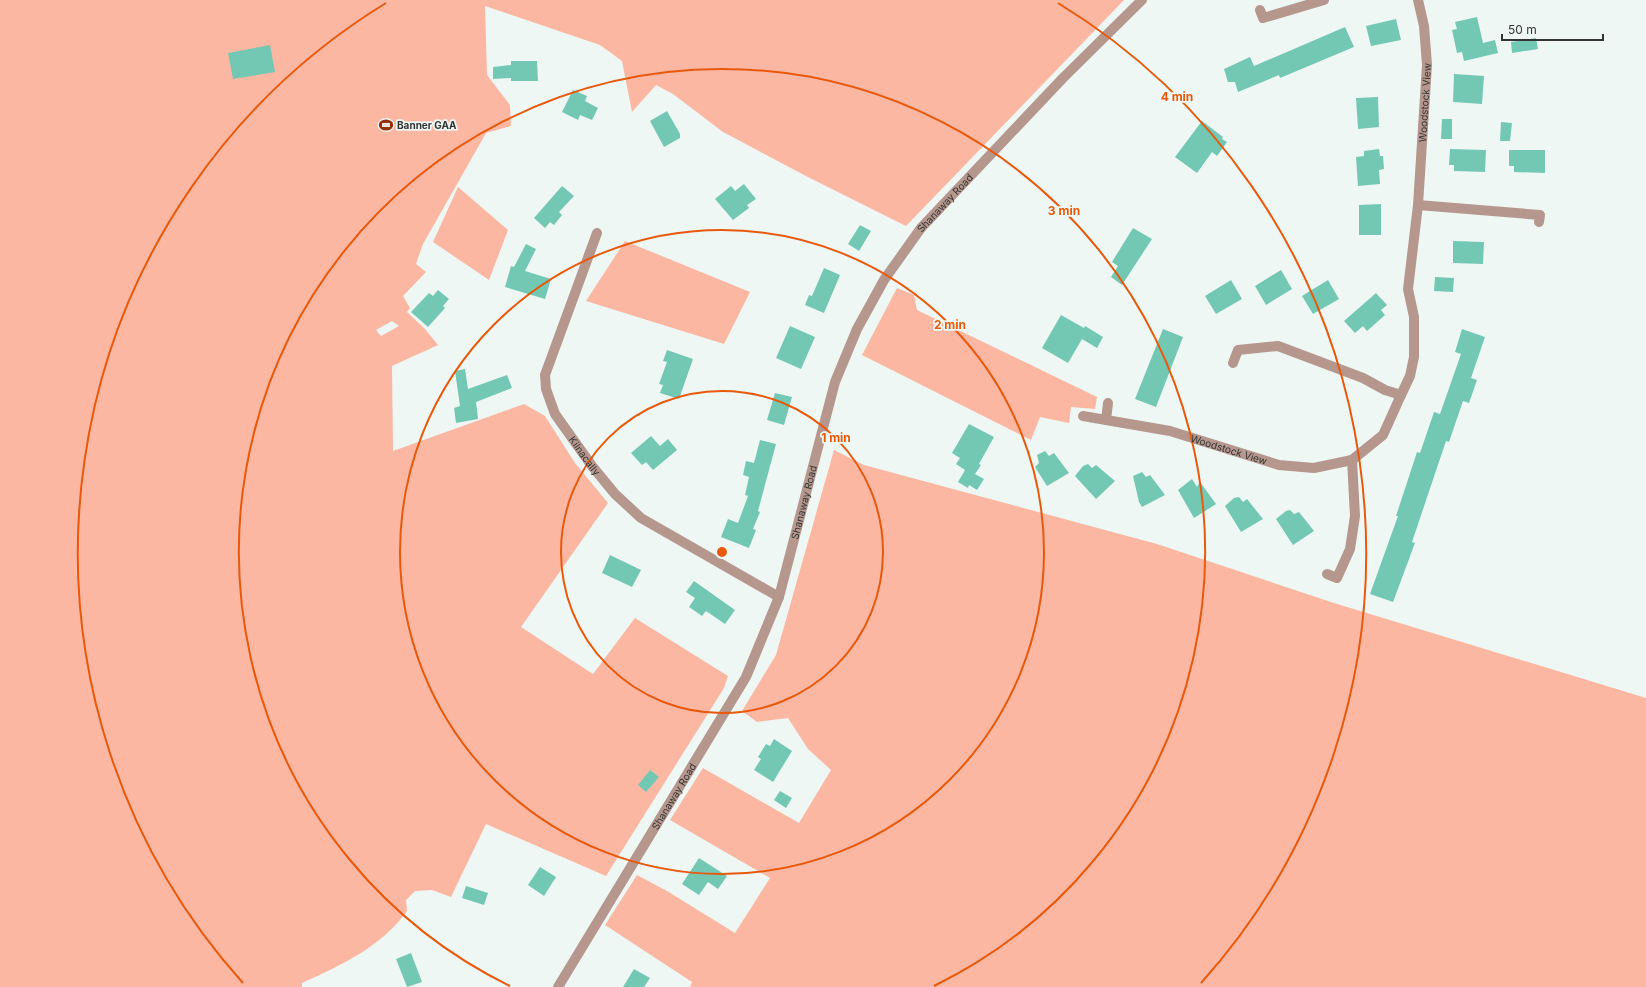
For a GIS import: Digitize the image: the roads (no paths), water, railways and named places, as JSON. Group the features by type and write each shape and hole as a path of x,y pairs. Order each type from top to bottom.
{"street":[{"name":"Shanaway Road","path":"558,987 746,677 779,597 835,382 857,329 884,280 921,228 1063,78 1142,0"},
{"path":"1260,10 1263,18 1324,0"},
{"name":"Woodstock View","path":"1083,416 1170,431 1279,465 1314,468 1352,460 1383,435 1410,376 1414,357 1414,316 1408,289 1418,205 1427,65 1424,26 1418,0"},
{"path":"1418,205 1540,215 1539,222"},
{"name":"Kilnacally","path":"597,233 545,376 546,389 556,414 592,466 615,494 641,518 779,597"},
{"path":"1233,363 1238,350 1278,346 1363,378 1385,390 1401,395"},
{"path":"1106,420 1108,403"},
{"path":"1327,574 1337,578 1350,549 1355,516 1352,460"}],"place":[{"name":"Banner GAA","path":"386,125"}]}
